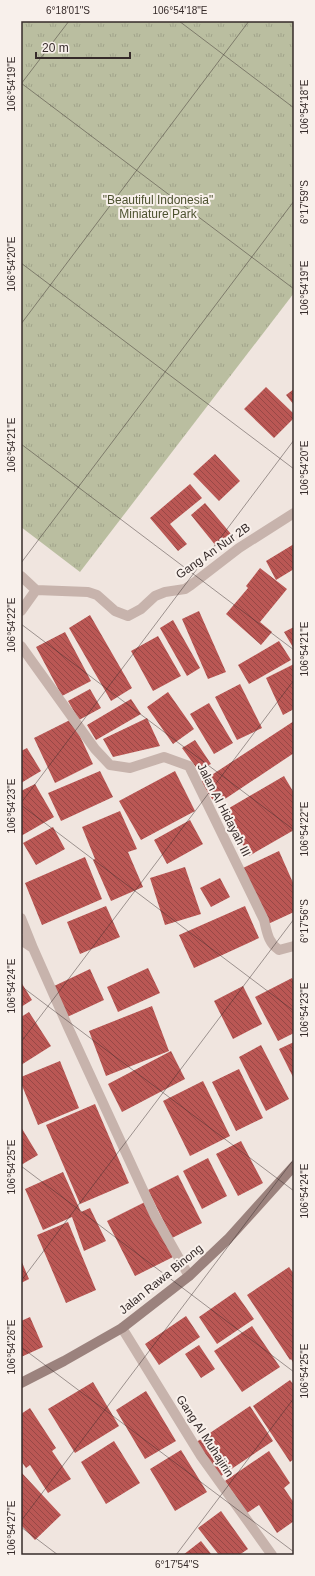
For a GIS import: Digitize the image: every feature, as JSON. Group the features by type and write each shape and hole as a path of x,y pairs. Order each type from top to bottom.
{"main road":[{"name":"Jalan Rawa Binong","path":"21,1383 64,1361 122,1328 189,1276 228,1239 294,1166"}],"street":[{"name":"Gang An Nur 2B","path":"36,590 88,592 96,595 115,611 128,616 141,609 155,596 166,592 180,590 191,585 239,548 294,514"},
{"path":"21,611 36,590 24,579"},
{"name":"Jalan Al Hidayah III","path":"21,646 95,748 110,765 130,768 164,757 189,766 264,920 268,938 273,946 279,950 294,946"},
{"path":"21,918 68,1027 155,1216 189,1276"},
{"path":"21,940 34,948"},
{"name":"Gang Al Muhajirin","path":"122,1328 201,1456 272,1555"}],"green space":[{"name":"\"Beautiful Indonesia\" Miniature Park","path":"21,21 294,21 294,293 80,572 21,527"}],"building":[{"path":"266,387 294,414 294,418 274,438 244,409"},
{"path":"294,389 294,405 286,395"},
{"path":"215,454 240,481 219,501 193,474"},
{"path":"190,484 202,498 170,524 187,544 178,551 150,518"},
{"path":"205,503 231,534 216,546 191,515"},
{"path":"294,544 294,569 276,580 266,561"},
{"path":"260,568 287,589 260,622 272,632 261,645 226,614 248,588 246,586"},
{"path":"199,611 226,672 208,679 182,619"},
{"path":"90,615 132,688 111,701 69,628"},
{"path":"173,620 200,668 187,676 160,628"},
{"path":"294,627 294,649 284,632"},
{"path":"65,632 91,681 62,696 36,647"},
{"path":"158,636 181,676 153,691 131,651"},
{"path":"279,641 291,660 249,684 238,665"},
{"path":"294,664 294,709 283,715 266,678"},
{"path":"240,684 262,728 237,740 215,697"},
{"path":"90,689 101,708 79,720 68,701"},
{"path":"168,692 194,729 173,744 147,707"},
{"path":"131,699 141,714 96,740 87,725"},
{"path":"209,703 233,743 214,754 190,714"},
{"path":"147,718 160,746 113,757 103,739"},
{"path":"72,719 93,764 55,783 34,738"},
{"path":"294,721 294,753 216,805 201,782"},
{"path":"195,740 211,764 198,770 182,748"},
{"path":"27,748 41,771 21,783 21,751"},
{"path":"100,771 113,797 61,821 48,793"},
{"path":"175,771 195,811 141,840 119,801"},
{"path":"284,776 294,793 294,830 249,856 224,811"},
{"path":"35,784 54,817 21,836 21,791"},
{"path":"120,811 137,849 128,852 143,887 111,901 93,860 95,859 82,827"},
{"path":"190,820 203,844 167,864 154,840"},
{"path":"53,827 65,849 36,865 23,843"},
{"path":"279,851 294,885 294,912 268,924 243,868"},
{"path":"85,857 102,899 42,925 25,883"},
{"path":"185,867 201,914 165,925 150,878"},
{"path":"220,878 230,897 211,907 200,888"},
{"path":"106,906 120,937 80,954 67,922"},
{"path":"245,906 259,938 194,968 179,935"},
{"path":"148,968 160,993 118,1012 107,987"},
{"path":"90,969 104,1000 65,1018 52,987"},
{"path":"292,978 294,982 294,1033 278,1041 255,997"},
{"path":"21,982 32,1000 21,1007"},
{"path":"243,986 262,1024 233,1039 214,1001"},
{"path":"152,1006 169,1051 106,1076 89,1031"},
{"path":"29,1012 51,1046 21,1065 21,1017"},
{"path":"294,1042 294,1079 279,1049"},
{"path":"261,1045 289,1099 266,1111 239,1057"},
{"path":"171,1051 185,1079 122,1112 108,1084"},
{"path":"60,1061 79,1108 38,1125 21,1083 21,1077"},
{"path":"239,1069 263,1118 236,1131 212,1082"},
{"path":"203,1081 230,1136 190,1156 163,1101"},
{"path":"95,1104 129,1183 80,1204 46,1125"},
{"path":"21,1127 38,1155 21,1165"},
{"path":"241,1141 263,1183 238,1196 216,1154"},
{"path":"208,1158 227,1196 202,1209 183,1171"},
{"path":"63,1172 81,1212 90,1208 106,1241 84,1251 72,1217 43,1230 25,1189"},
{"path":"178,1175 202,1223 172,1238 148,1190"},
{"path":"145,1202 173,1257 135,1276 107,1221"},
{"path":"68,1222 96,1290 66,1303 37,1235"},
{"path":"21,1260 29,1279 21,1283"},
{"path":"289,1267 294,1274 294,1364 247,1295"},
{"path":"235,1292 254,1319 217,1344 199,1317"},
{"path":"186,1316 200,1337 159,1365 145,1344"},
{"path":"30,1317 43,1347 21,1357 21,1321"},
{"path":"252,1326 280,1367 242,1392 214,1351"},
{"path":"199,1345 215,1369 201,1378 185,1354"},
{"path":"290,1380 294,1385 294,1459 290,1462 253,1406"},
{"path":"93,1382 119,1426 75,1453 48,1409"},
{"path":"146,1391 176,1441 145,1459 116,1410"},
{"path":"250,1406 273,1441 218,1478 195,1443"},
{"path":"30,1408 56,1448 52,1451 71,1479 48,1493 30,1465 26,1468 21,1461 21,1414"},
{"path":"114,1441 140,1483 106,1504 81,1462"},
{"path":"181,1450 207,1492 175,1511 150,1469"},
{"path":"269,1451 290,1483 284,1488 294,1503 294,1521 277,1533 259,1505 247,1513 225,1481"},
{"path":"21,1472 61,1515 35,1540 21,1525"},
{"path":"221,1511 248,1549 239,1555 219,1555 198,1528"},
{"path":"201,1541 212,1555 183,1555"}]}
